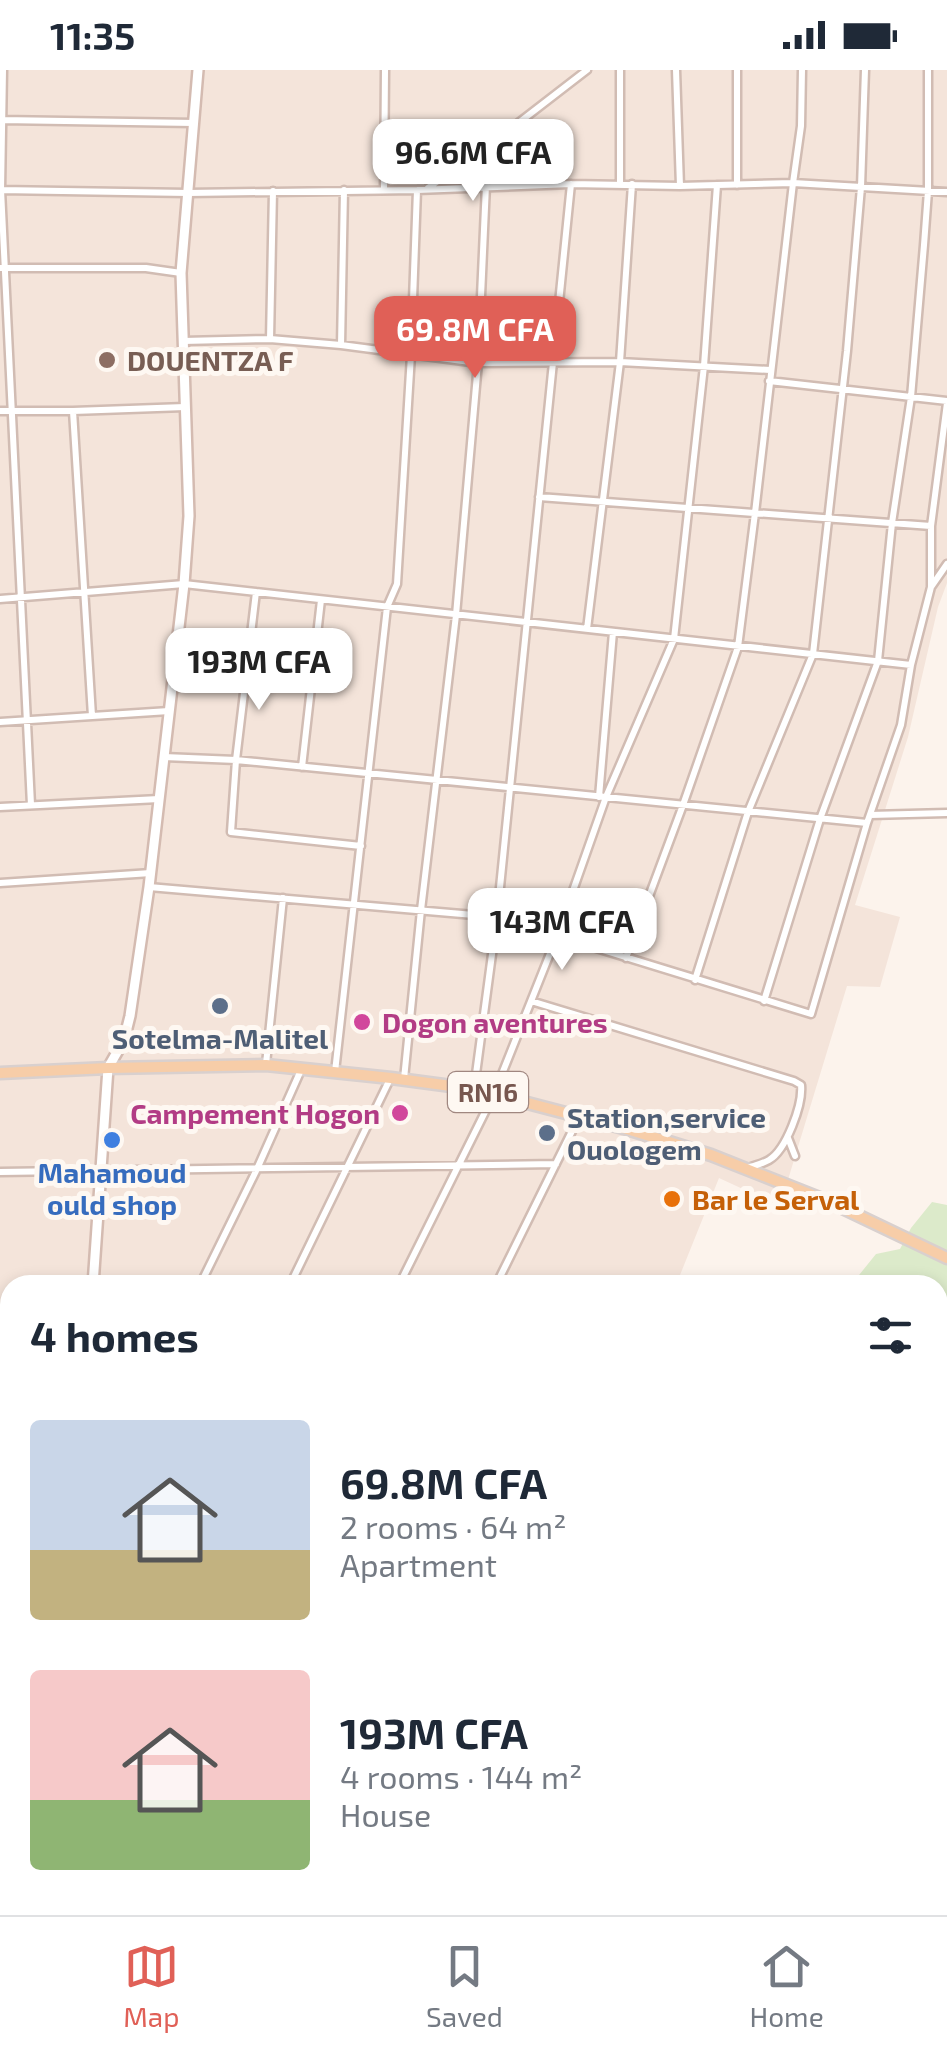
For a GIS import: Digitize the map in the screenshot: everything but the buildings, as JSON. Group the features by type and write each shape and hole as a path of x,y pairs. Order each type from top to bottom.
{"main road":[{"path":"93,1275 108,1068 124,1040 130,1016 151,873 184,584 188,516 181,273 198,70"},
{"name":"RN16","path":"0,1073 266,1066 474,1089 644,1134 745,1168 832,1203 947,1258"}],"street":[{"path":"3,70 0,190 4,340 12,411 31,805"},
{"path":"384,190 385,70"},
{"path":"422,190 508,131 586,70"},
{"path":"620,70 620,184"},
{"path":"676,70 680,186"},
{"path":"736,185 737,70"},
{"path":"626,958 738,647 802,126 802,70"},
{"path":"696,980 748,812 813,654 861,187 866,70"},
{"path":"764,1000 820,819 878,661 892,524 911,398 928,191 928,70"},
{"path":"1,120 194,123"},
{"path":"0,190 188,193 793,183 947,192"},
{"path":"474,1089 497,917 570,184"},
{"path":"587,630 620,362 632,184"},
{"path":"404,1079 456,614 478,363 486,186"},
{"path":"404,1275 494,1094 557,936 602,797 674,639 704,366 718,186"},
{"path":"341,345 344,190"},
{"path":"336,1072 388,607 397,584 422,190"},
{"path":"270,339 273,191"},
{"path":"2,268 146,268 181,273"},
{"path":"182,341 270,339 478,363 620,362 770,370"},
{"path":"557,936 811,1014 868,819 901,725 931,587 931,526 947,402 769,381"},
{"path":"0,411 185,407"},
{"path":"73,411 92,716"},
{"path":"539,497 931,526"},
{"path":"931,587 947,564"},
{"path":"0,598 184,584 911,665"},
{"path":"256,592 231,832 360,846"},
{"path":"302,767 321,600"},
{"path":"602,797 614,632"},
{"path":"0,722 169,711"},
{"path":"163,757 236,760 820,819 947,813"},
{"path":"0,807 158,799"},
{"path":"0,883 151,873"},
{"path":"149,887 497,917 560,926"},
{"path":"266,1066 282,898"},
{"path":"531,1001 794,1080 801,1086 802,1094 788,1137 770,1159 745,1168"},
{"path":"205,1275 301,1069"},
{"path":"295,1275 391,1078"},
{"path":"501,1275 580,1116"},
{"path":"788,1137 795,1156"},
{"path":"0,1172 556,1164"}],"shaded area":[{"path":"0,70 947,70 947,583 908,737 855,905 900,917 880,987 847,986 780,1206 719,1178 680,1275 0,1275"}],"green space":[{"path":"932,1202 947,1205 947,1275 859,1275 876,1254 900,1249"}],"place":[{"name":"DOUENTZA F","path":"107,360"},
{"name":"Sotelma-Malitel","path":"220,1006"},
{"name":"Dogon aventures","path":"362,1022"},
{"name":"Campement Hogon","path":"400,1113"},
{"name":"Station,service Ouologem","path":"547,1133"},
{"name":"Mahamoud ould shop","path":"112,1140"},
{"name":"Bar le Serval","path":"672,1199"}]}
